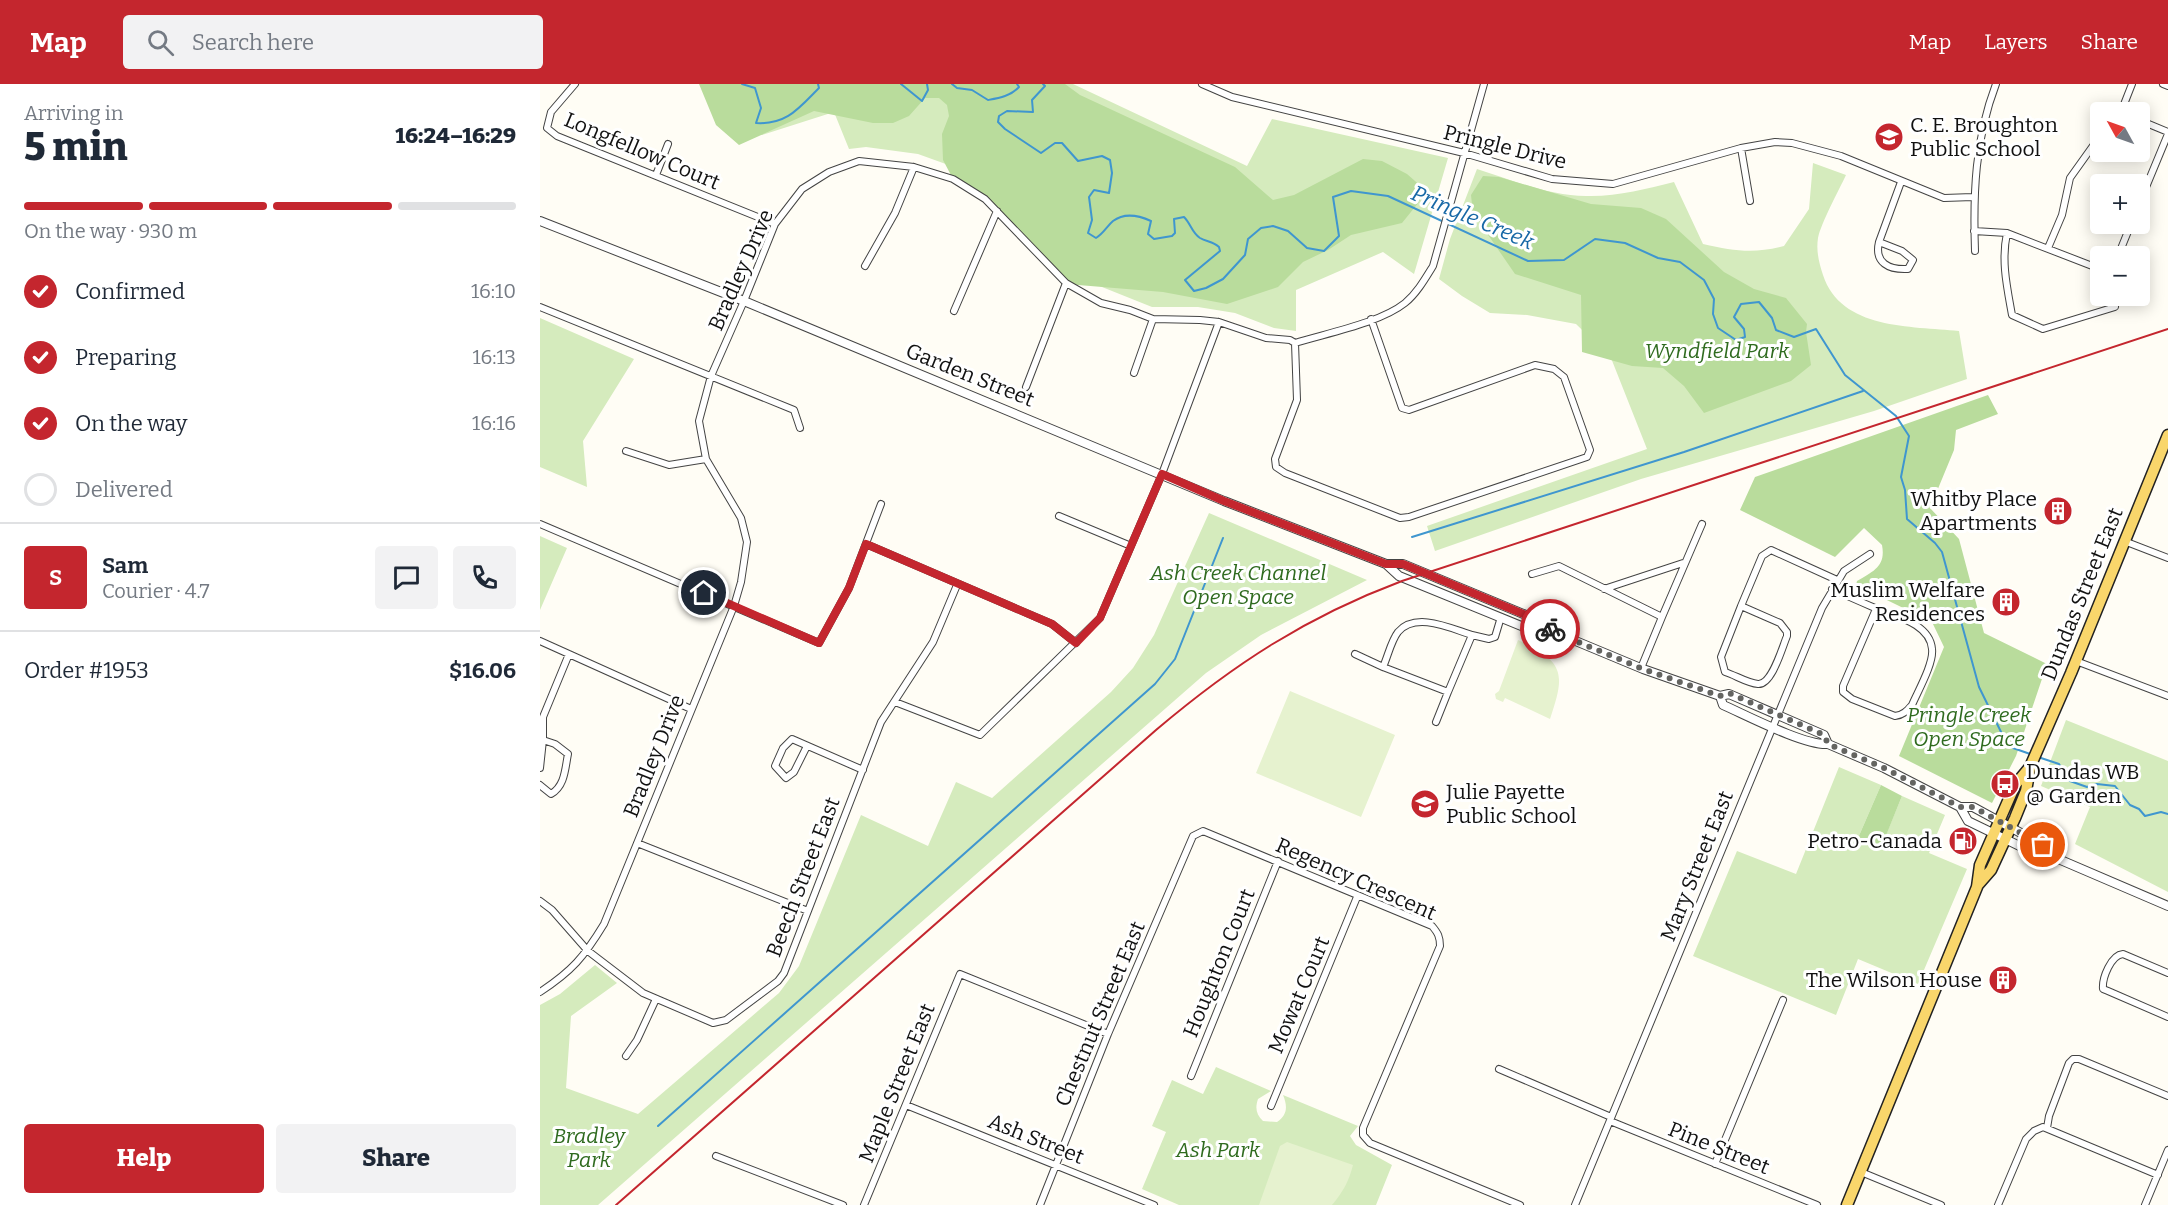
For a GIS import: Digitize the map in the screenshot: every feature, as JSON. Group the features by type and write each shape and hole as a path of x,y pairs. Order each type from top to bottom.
{"main road":[{"name":"Dundas Street East","path":"1977,886 1991,870 2026,791 2031,765 2168,435"},
{"name":"Dundas Street East","path":"1847,1205 1977,886 1980,865 2015,785 2031,765"}],"street":[{"name":"Longfellow Court","path":"575,84 551,112 547,128 557,136 775,224"},
{"name":"Pringle Drive","path":"1202,84 1232,97 1464,153 1552,179 1613,184 1742,148 1775,142 1807,146 1841,156 1944,198 1973,197"},
{"name":"Bradley Drive","path":"540,992 566,975 588,951 604,924 734,606 741,582 747,542 741,518 706,459 699,421 711,376 775,224 802,189 829,172 859,161 914,167 953,179 985,199 1066,284 1101,303 1130,310 1153,319 1219,322 1266,338 1290,340 1295,343 1371,319 1397,308 1419,288 1433,266 1484,84"},
{"path":"1975,251 1973,197 1981,134 1996,84"},
{"path":"2125,102 2132,84"},
{"path":"2163,84 2168,86"},
{"path":"2150,125 2168,133 2150,177"},
{"path":"656,175 668,144"},
{"path":"1742,148 1750,201"},
{"path":"2048,248 2062,215 2070,178 2090,150"},
{"path":"866,266 895,213 914,167"},
{"path":"1878,242 1902,251 1913,260 1908,269 1888,266 1879,259 1877,251 1878,242 1901,182"},
{"path":"954,311 997,211"},
{"name":"Garden Street","path":"540,221 744,301 1224,501 1386,564 1403,564 1545,623 1554,632 1641,668 1720,696 1729,693 1824,735 1828,744"},
{"path":"1974,231 2007,233 2090,265"},
{"path":"2007,233 2004,248 2004,273 2012,315 2043,330 2115,306"},
{"path":"1026,387 1066,284"},
{"path":"540,307 794,410 800,428"},
{"path":"1134,373 1153,319"},
{"path":"1295,343 1297,400 1275,459 1276,467 1285,473 1400,518 1587,457 1590,450 1564,377 1554,369 1535,365 1409,410 1402,408 1371,319"},
{"path":"895,702 980,735 1100,618 1162,474 1219,322"},
{"path":"626,451 669,465 706,459"},
{"path":"540,524 819,643 849,588 881,504"},
{"path":"1059,516 1131,546"},
{"path":"1641,668 1701,524"},
{"path":"2124,541 2168,558"},
{"path":"866,544 1052,624 1076,643"},
{"path":"1742,606 1780,623 1787,632 1771,675 1766,682 1759,684 1725,672 1721,657 1761,556 1771,550 1838,580"},
{"name":"Mary Street East","path":"1575,1205 1822,608 1844,570 1870,554"},
{"path":"1604,589 1683,563"},
{"name":"Garden Street","path":"1386,564 1399,576 1541,633 1554,632"},
{"path":"1532,574 1558,566 1662,617"},
{"name":"Beech Street East","path":"540,901 552,910 588,951 643,993 713,1023 722,1022 778,981 784,973 881,722 933,642 957,585"},
{"path":"1832,589 1916,626 1929,638 1932,659 1912,705 1899,716 1852,699 1843,692 1843,686 1876,609"},
{"path":"1383,667 1397,633 1404,626 1427,622 1490,639 1495,637 1501,617 1507,613 1520,613"},
{"path":"1436,722 1472,635"},
{"path":"540,641 691,709"},
{"path":"540,768 543,717 569,654"},
{"path":"1355,654 1448,692"},
{"path":"2076,661 2168,696"},
{"name":"Garden Street","path":"1720,696 1723,705 1772,728 1819,745 1828,744 1884,768 1960,807 1973,807 2043,845 2049,855"},
{"path":"807,746 794,772 786,778 775,766 783,748 792,739 863,770"},
{"path":"540,785 551,794 557,790 564,780 568,754 555,744 543,740"},
{"name":"Garden Street","path":"1960,807 1968,821 2038,855 2049,855"},
{"name":"Regency Crescent","path":"1193,836 1203,831 1432,927 1440,939 1440,946 1363,1128 1363,1135 1370,1143 1520,1205"},
{"name":"Chestnut Street East","path":"1040,1205 1108,1034 1193,836"},
{"path":"637,843 808,911"},
{"path":"2049,855 2168,906"},
{"name":"Houghton Court","path":"1191,1076 1278,861"},
{"name":"Mowat Court","path":"1271,1106 1357,897"},
{"path":"2168,973 2123,954 2117,955 2103,984 2103,989 2168,1017"},
{"name":"Maple Street East","path":"864,1205 960,974 1108,1034"},
{"path":"626,1056 637,1040 656,999"},
{"path":"1715,1164 1783,1000"},
{"path":"2047,1128 2049,1116 2069,1063 2073,1059 2079,1059 2168,1096"},
{"name":"Pine Street","path":"1498,1069 1715,1164 1817,1205"},
{"name":"Ash Street","path":"906,1105 1154,1205"},
{"path":"1998,1205 2026,1139 2034,1131 2043,1127 2157,1175"},
{"path":"2145,1205 2168,1150"},
{"path":"716,1156 843,1205"},
{"path":"1861,1172 1941,1205"}],"green space":[{"path":"699,84 1065,84 1080,95 1235,167 1273,200 1294,195 1363,159 1382,161 1407,174 1423,188 1419,202 1402,223 1351,235 1303,262 1278,287 1227,304 1163,292 1066,284 998,211 953,179 943,160 942,134 949,116 947,105 939,98 925,98 909,116 893,123 873,123 814,111 739,145 716,125"},
{"path":"707,84 1073,84 1247,166 1272,119 1448,158 1414,274 1383,252 1296,290 1296,331 1274,328 1235,313 1198,307 1152,307 1097,285 979,176 918,154 866,147 849,149 834,112 762,135 740,124"},
{"name":"Wyndfield Park","path":"1813,163 1846,175 1826,215 1818,238 1820,266 1832,293 1845,306 1861,316 1880,322 1959,331 1967,379 1874,411 1641,479 1435,551 1427,526 1647,449 1611,358 1576,324 1527,315 1490,313 1439,279 1450,239 1477,169 1531,187 1572,195 1620,194 1674,182 1703,244 1753,251 1784,246 1809,209"},
{"path":"1483,176 1499,177 1591,204 1641,208 1666,219 1724,272 1754,289 1786,298 1807,324 1811,365 1791,381 1704,413 1684,386 1663,368 1632,366 1582,352 1581,295 1515,274 1473,213 1471,195"},
{"path":"540,318 634,359 583,441 587,487 540,467"},
{"name":"Pringle Creek Open Space","path":"1988,395 1998,414 1956,430 1954,450 1930,508 1959,539 1984,633 2047,664 2016,756 1992,803 1899,756 1944,647 1932,622 1856,585 1857,581 1873,571 1880,563 1882,545 1864,528 1835,557 1740,510 1755,477"},
{"name":"Ash Creek Channel Open Space","path":"1209,513 1367,580 1261,635 1206,673 598,1205 540,1205 540,1005 560,994 595,965 617,983 571,1016 566,1088 638,1114 779,993 799,966 861,815 928,846 956,782 992,798 1111,692 1133,668 1154,635"},
{"path":"540,536 567,548 540,610"},
{"path":"1518,640 1545,655 1553,662 1557,670 1558,690 1550,719 1505,698 1503,702 1496,699 1495,694 1499,691"},
{"path":"1290,691 1395,735 1361,817 1256,773"},
{"path":"2066,720 2168,761 2168,892 2075,844 2090,807 2041,786"},
{"path":"1839,767 1881,785 1858,838 1881,847 1902,796 1945,815 1929,853 1967,869 1918,984 1858,959 1836,1015 1693,956 1737,851 1796,874"},
{"path":"1881,785 1902,796 1881,848 1858,838"},
{"name":"Ash Park","path":"1216,1067 1271,1091 1257,1102 1256,1108 1263,1121 1277,1122 1283,1117 1286,1103 1283,1095 1358,1126 1350,1136 1356,1145 1392,1165 1376,1205 1179,1205 1142,1189 1166,1132 1152,1126 1172,1080 1203,1094"},
{"path":"1287,1142 1353,1165 1345,1186 1332,1205 1259,1205 1280,1146"}],"waterway":[{"name":"Pringle Creek","path":"742,84 755,88 761,108 756,123 776,121 792,114 819,88 818,84"},
{"name":"Pringle Creek","path":"901,84 922,101 928,90 927,84"},
{"name":"Pringle Creek","path":"952,84 957,88 972,90 988,100 1012,93 1019,87 1017,84"},
{"name":"Pringle Creek","path":"1043,84 1045,86 1032,100 1033,112 1007,111 999,116 998,122 1041,153 1055,143 1062,143 1078,161 1102,156 1110,160 1112,173 1109,193 1094,190 1089,197 1092,220 1088,233 1096,238 1113,221 1122,216 1137,216 1151,221 1148,234 1154,239 1172,236 1175,233 1174,219 1184,217 1197,236 1217,245 1220,251 1185,280 1194,291 1206,288 1223,279 1245,255 1248,239 1261,228 1273,226 1288,231 1307,248 1324,251 1339,236 1333,197 1351,191 1388,196 1528,261 1564,260 1595,239 1625,243 1658,258 1680,262 1704,280 1714,299 1713,314 1718,328 1736,340 1745,337 1744,329 1734,317 1741,304 1759,302 1772,318 1776,330 1794,337 1816,329 1845,375 1896,416 1909,436 1901,477 1905,490 1907,519 1942,552 1979,687 2004,738 2013,748 2033,755"},
{"path":"1412,537 1684,452 1863,391"},
{"path":"658,1126 1155,684 1175,659 1223,538"},
{"name":"Pringle Creek","path":"2038,757 2059,764 2070,781 2087,787 2097,784 2115,786 2130,805 2139,809 2145,816 2161,812 2168,814"}],"railway":[{"path":"616,1205 1156,730 1214,684 1272,644 1334,610 1402,581 2168,329"}],"way so far":[{"path":"1550,629 1643,669 1720,696 1729,693 1824,735 1828,744 1884,768 1960,807 1973,807 2043,845"}],"place":[{"name":"C. E. Broughton Public School","path":"1889,137"},
{"name":"Whitby Place Apartments","path":"2058,511"},
{"name":"Muslim Welfare Residences","path":"2006,602"},
{"name":"Dundas WB @ Garden","path":"2005,784"},
{"name":"Julie Payette Public School","path":"1425,804"},
{"name":"Petro-Canada","path":"1963,841"},
{"name":"The Wilson House","path":"2003,980"}],"route":[{"path":"704,593 819,643 849,588 866,544 1052,624 1076,643 1100,618 1162,474 1224,501 1386,564 1403,564 1545,623 1550,629"}],"park label":[{"name":"Bradley Park","path":"589,1148"}]}
